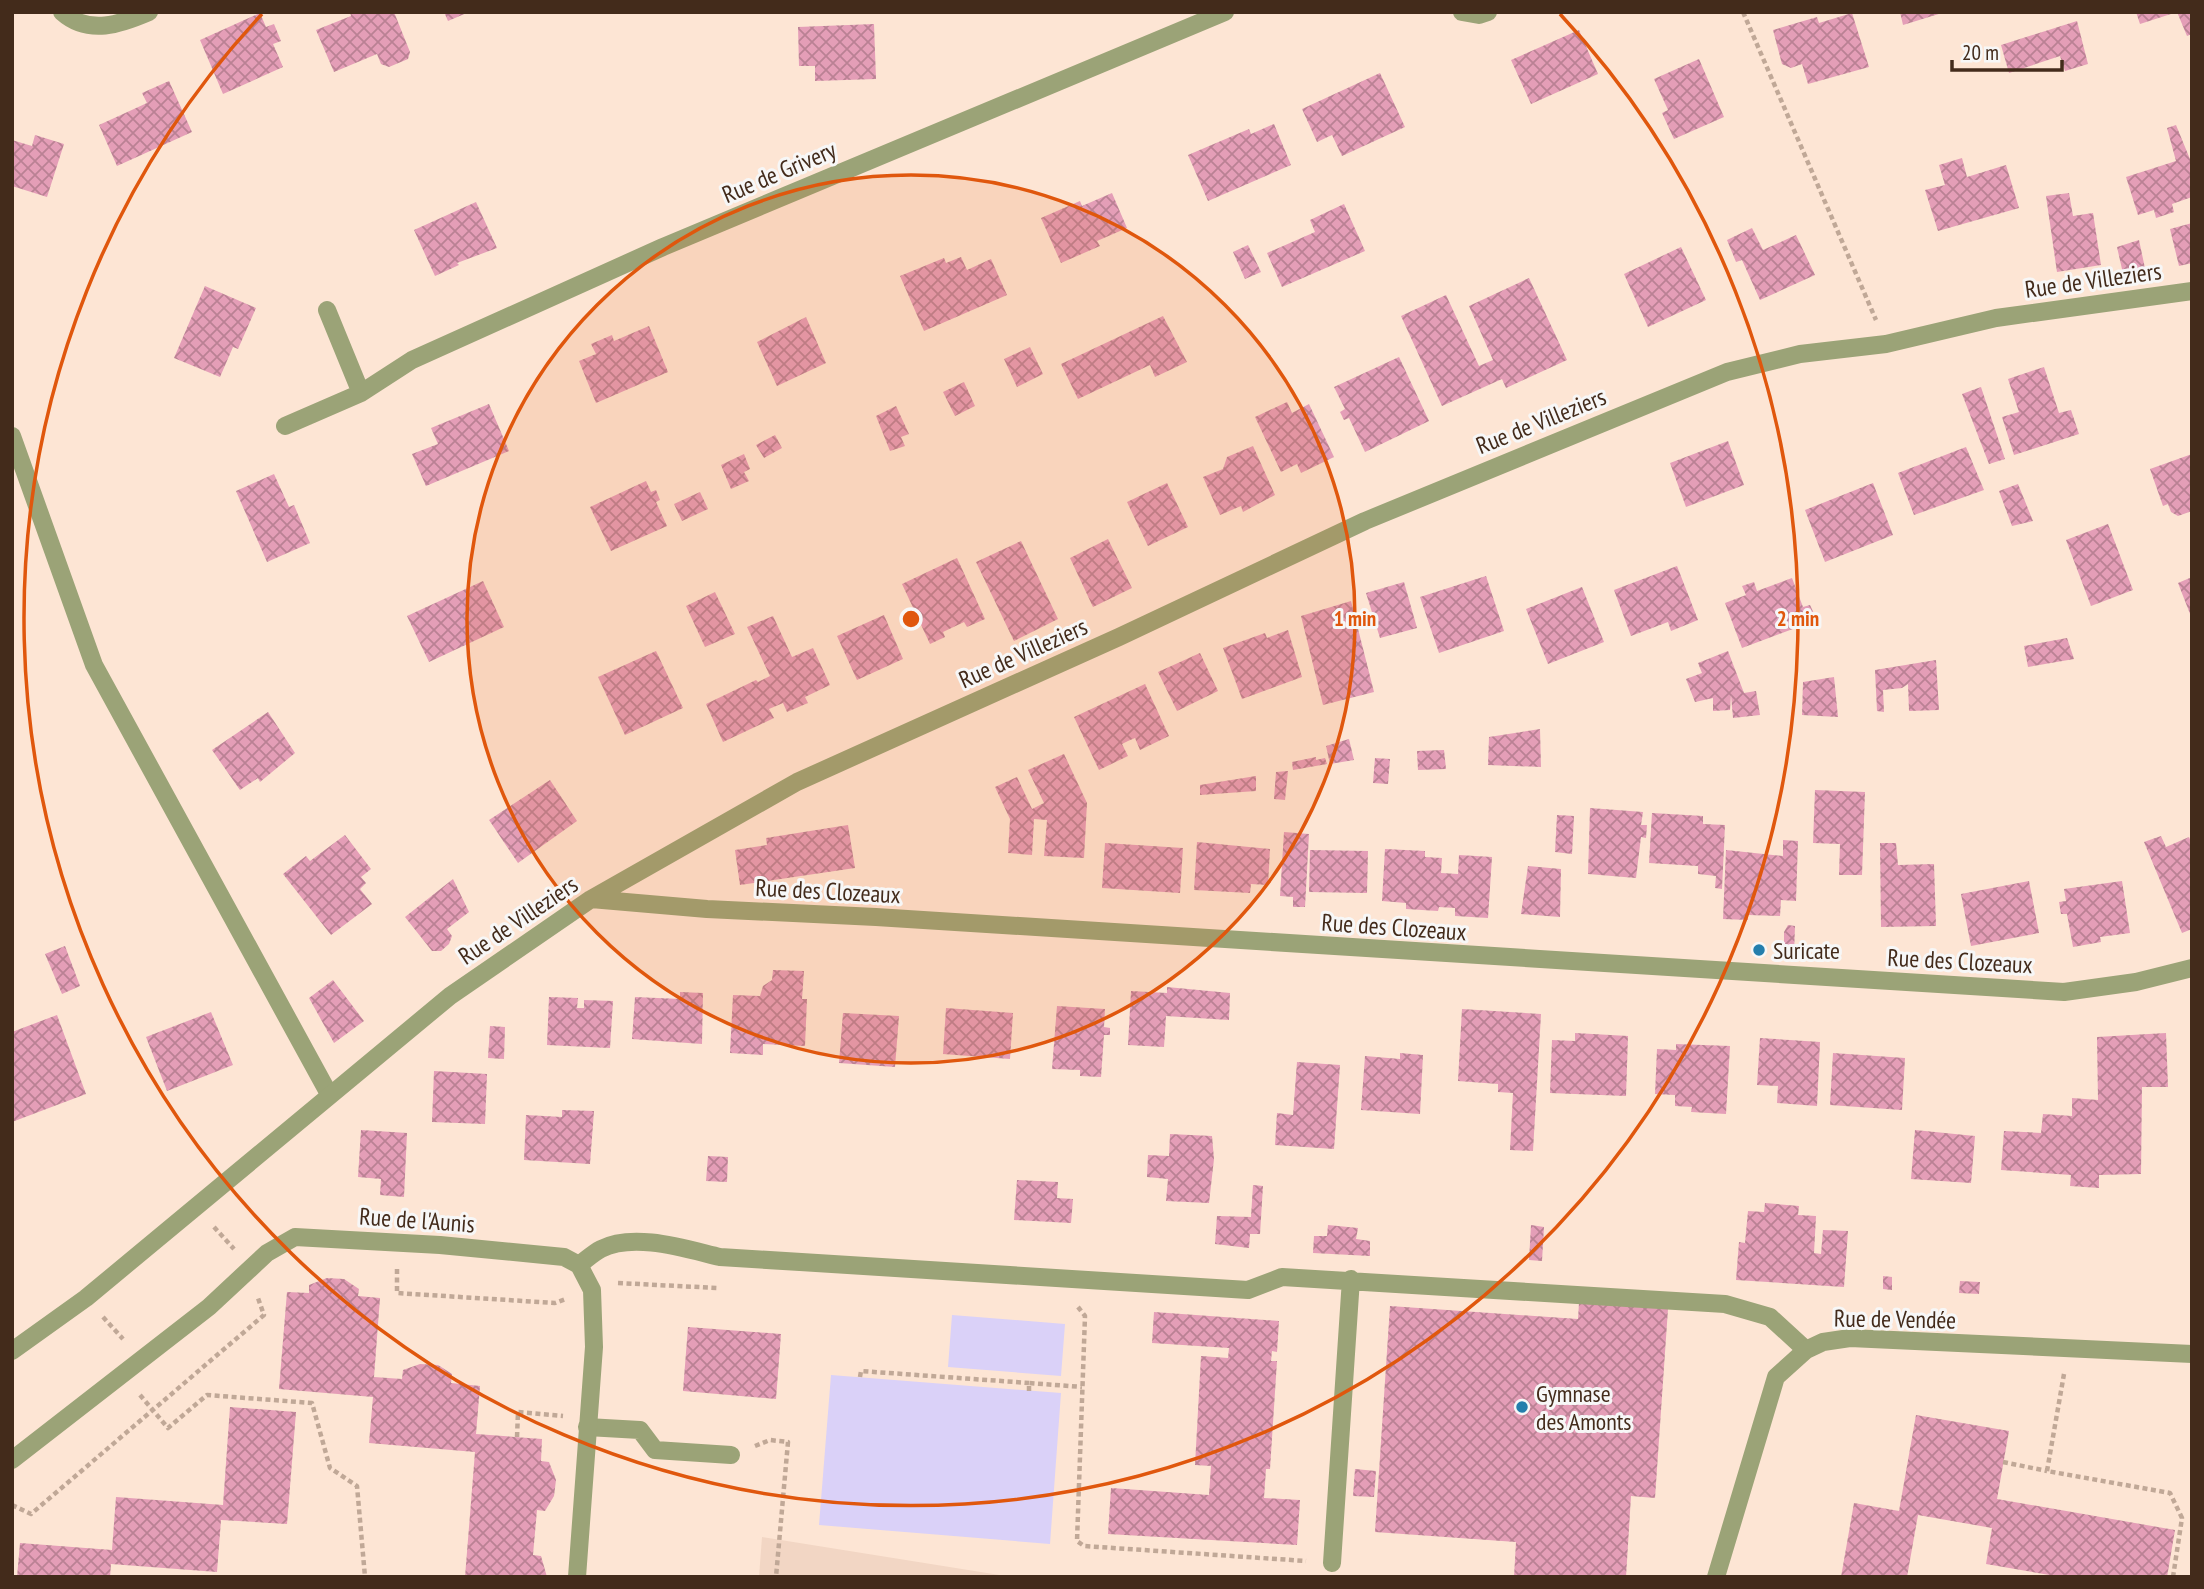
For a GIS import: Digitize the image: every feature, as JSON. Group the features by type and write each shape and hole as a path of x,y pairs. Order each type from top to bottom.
{"street":[{"path":"62,12 89,25 114,27 149,12"},
{"name":"Rue de Grivery","path":"285,426 361,393 412,360 663,247 1225,12"},
{"path":"1462,12 1479,15 1488,12"},
{"name":"Rue de Villeziers","path":"12,1351 86,1298 450,996 591,899 797,782 1119,637 1377,516 1727,372 1800,354 1886,344 1996,318 2192,291"},
{"path":"327,310 361,393"},
{"path":"12,436 94,665 329,1094"},
{"name":"Rue des Clozeaux","path":"591,899 707,909 876,917 2064,992 2136,982 2192,968"},
{"name":"Rue de l'Aunis","path":"12,1460 209,1307 267,1253 295,1237 537,1254 564,1257 579,1265"},
{"path":"577,1577 594,1347 592,1290 579,1265 603,1248 631,1242 720,1256 1248,1290 1282,1277 1351,1279 1725,1304 1770,1317 1807,1350"},
{"path":"1332,1563 1351,1279"},
{"name":"Rue de Vendée","path":"1716,1577 1776,1377 1807,1350 1823,1342 1850,1338 2192,1354"},
{"path":"588,1422 640,1430 654,1450 731,1455"}],"path":[{"path":"1743,12 1886,344"},
{"path":"385,1268 397,1269 397,1293 555,1303 618,1282 729,1288"},
{"path":"12,1505 31,1514 264,1315 258,1296 265,1287"},
{"path":"86,1298 141,1359"},
{"path":"1076,1306 1085,1316 1077,1541 1084,1546 1332,1563"},
{"path":"2047,1471 2068,1349"},
{"path":"860,1377 861,1371 1082,1387"},
{"path":"123,1373 168,1428 208,1395 312,1403 330,1468 357,1486 365,1577"},
{"path":"1029,1383 1029,1391"},
{"path":"517,1437 519,1412 588,1422"},
{"path":"731,1455 771,1440 788,1442 776,1577"},
{"path":"2003,1462 2170,1493 2182,1518 2173,1577"}],"shaded area":[{"path":"952,1315 1065,1324 1061,1376 948,1367"},
{"path":"831,1375 1061,1393 1050,1544 819,1525"},
{"path":"762,1537 1012,1577 759,1577"}],"building":[{"path":"350,12 394,12 410,52 408,59 389,67 381,64 377,54 334,72 316,30 351,16"},
{"path":"444,12 469,12 448,21"},
{"path":"1900,12 1942,12 1942,13 1903,25"},
{"path":"2136,12 2174,12 2174,13 2140,24"},
{"path":"2177,12 2192,12 2192,34 2187,36"},
{"path":"260,13 266,27 274,24 281,41 273,44 283,67 223,94 200,40"},
{"path":"1852,13 1869,67 1808,84 1802,64 1791,68 1782,64 1773,30 1817,17 1819,23"},
{"path":"2077,21 2088,64 2065,71 2060,56 2009,73 2001,45"},
{"path":"874,24 876,79 815,81 815,66 799,66 798,27"},
{"path":"1579,30 1598,74 1531,104 1511,60"},
{"path":"1699,59 1724,117 1674,139 1662,113 1668,110 1654,79"},
{"path":"1380,73 1405,127 1342,156 1332,135 1317,142 1302,109"},
{"path":"169,81 192,132 117,166 99,125 147,103 142,93"},
{"path":"1274,124 1291,165 1208,201 1188,155 1249,129 1251,134"},
{"path":"2176,125 2192,164 2192,197 2172,204 2174,212 2156,218 2154,210 2138,215 2126,177 2176,161 2167,128"},
{"path":"35,135 64,144 47,197 12,186 12,140 32,146"},
{"path":"1962,158 1967,177 2006,165 2019,208 1938,231 1925,190 1945,185 1939,165"},
{"path":"1112,193 1127,228 1097,241 1100,246 1061,263 1041,218 1080,201 1082,206"},
{"path":"2069,193 2073,216 2093,213 2101,265 2057,272 2046,196"},
{"path":"476,202 497,248 457,263 459,265 435,276 414,230"},
{"path":"1344,204 1365,251 1282,287 1267,253 1315,232 1310,220"},
{"path":"2192,223 2192,263 2179,266 2170,229"},
{"path":"1752,228 1763,250 1796,235 1815,275 1760,300 1742,260 1736,262 1727,240"},
{"path":"2139,240 2146,273 2124,278 2117,247"},
{"path":"1248,245 1261,272 1245,279 1233,252"},
{"path":"1681,247 1706,300 1648,327 1624,274"},
{"path":"961,257 967,270 991,259 1007,295 924,331 900,276 944,258 946,263"},
{"path":"1529,278 1567,360 1506,388 1502,379 1442,406 1401,316 1446,295 1479,366 1493,360 1469,306"},
{"path":"205,286 256,308 238,349 233,347 220,377 174,358"},
{"path":"1163,316 1187,362 1155,377 1150,365 1078,399 1061,364"},
{"path":"806,317 826,363 777,386 757,342"},
{"path":"649,326 668,372 596,403 579,361 596,354 591,344 612,335 614,341"},
{"path":"1030,347 1043,374 1017,387 1004,359"},
{"path":"1399,357 1429,421 1365,452 1349,418 1344,420 1340,412 1345,409 1334,387"},
{"path":"2044,367 2059,413 2071,410 2079,434 2014,455 2002,417 2019,412 2008,379"},
{"path":"964,382 975,406 955,416 943,392"},
{"path":"1981,387 2005,459 1989,464 1962,394"},
{"path":"1287,402 1292,413 1309,404 1334,457 1301,473 1297,464 1281,472 1255,417"},
{"path":"489,404 509,451 426,486 412,454 438,444 431,428"},
{"path":"896,406 909,434 901,437 905,446 890,451 876,416"},
{"path":"775,435 782,448 764,458 756,445"},
{"path":"1728,441 1744,485 1686,507 1670,463"},
{"path":"1253,446 1275,495 1243,512 1241,506 1220,515 1203,477 1223,469 1227,457"},
{"path":"1966,447 1984,490 1914,515 1898,473"},
{"path":"744,454 750,469 744,472 749,481 731,489 721,465"},
{"path":"2192,454 2192,511 2178,516 2171,512 2168,504 2163,506 2150,469"},
{"path":"274,474 289,507 294,505 310,543 267,562 236,491"},
{"path":"646,481 651,492 656,490 660,500 656,502 667,526 611,551 590,507"},
{"path":"1167,483 1188,527 1148,546 1127,502"},
{"path":"1873,483 1893,535 1825,562 1805,510"},
{"path":"2018,484 2033,521 2012,526 1999,491"},
{"path":"700,492 708,509 682,521 674,504"},
{"path":"2108,524 2133,590 2091,606 2066,540"},
{"path":"1108,539 1132,588 1093,607 1070,558"},
{"path":"1021,541 1058,619 1014,641 976,562"},
{"path":"957,558 985,619 967,627 964,622 943,632 945,637 930,644 902,584"},
{"path":"1677,566 1698,620 1671,631 1668,622 1631,636 1614,590"},
{"path":"1486,576 1504,631 1439,653 1420,597"},
{"path":"2192,577 2192,619 2178,583"},
{"path":"1792,578 1803,607 1810,605 1817,620 1742,648 1725,603 1746,595 1742,586 1754,582 1757,591"},
{"path":"483,581 504,627 429,662 407,616"},
{"path":"1404,582 1417,628 1380,638 1366,593"},
{"path":"1582,587 1604,642 1548,664 1526,609"},
{"path":"715,592 735,634 705,647 686,606"},
{"path":"1351,601 1374,692 1323,705 1301,616"},
{"path":"884,615 903,659 857,680 837,636"},
{"path":"773,616 792,657 813,648 830,685 805,697 808,703 787,712 783,703 769,709 774,718 723,742 706,704 770,676 747,627"},
{"path":"1288,630 1302,677 1242,699 1223,648 1265,633 1267,638"},
{"path":"2067,638 2074,659 2028,667 2024,646"},
{"path":"656,651 683,708 625,735 598,677"},
{"path":"1728,651 1744,693 1756,691 1760,715 1733,718 1731,695 1730,710 1713,711 1713,698 1695,702 1686,679 1702,673 1698,663"},
{"path":"1200,653 1218,691 1177,711 1158,672"},
{"path":"1936,660 1939,710 1909,711 1908,684 1902,688 1883,690 1884,712 1877,711 1875,670"},
{"path":"1834,677 1838,717 1802,715 1803,682"},
{"path":"1145,684 1169,736 1140,750 1135,738 1128,741 1122,744 1128,756 1099,770 1074,717"},
{"path":"268,712 295,753 260,782 258,778 240,790 212,750"},
{"path":"1540,729 1541,767 1488,765 1489,737"},
{"path":"1349,739 1354,760 1330,764 1326,746"},
{"path":"1444,750 1446,769 1418,770 1417,751"},
{"path":"1064,754 1087,803 1084,858 1044,856 1047,820 1034,819 1032,855 1008,853 1010,819 995,787 1017,777 1032,809 1044,803 1028,770"},
{"path":"1316,757 1316,760 1325,758 1327,764 1293,770 1292,762"},
{"path":"1375,758 1390,759 1388,784 1373,783"},
{"path":"1288,771 1285,800 1274,799 1276,772"},
{"path":"1256,776 1256,791 1200,795 1200,785"},
{"path":"550,780 577,821 518,863 489,820"},
{"path":"1815,790 1865,792 1862,875 1839,875 1840,844 1813,843"},
{"path":"1590,808 1643,812 1641,825 1647,825 1646,838 1641,837 1636,878 1588,874"},
{"path":"1652,813 1703,816 1703,824 1725,825 1722,889 1715,888 1716,876 1698,874 1698,866 1649,863"},
{"path":"1557,815 1574,816 1572,854 1555,852"},
{"path":"848,825 855,868 740,885 735,850 767,845 766,838"},
{"path":"1284,832 1309,834 1305,907 1293,907 1293,897 1280,896"},
{"path":"345,835 371,869 361,877 366,883 360,889 372,904 331,935 283,874 306,856 310,861"},
{"path":"2161,836 2166,847 2189,837 2192,845 2192,929 2182,933 2144,842"},
{"path":"1783,840 1798,841 1796,901 1781,900 1780,916 1748,915 1748,920 1723,919 1726,850 1783,856"},
{"path":"1197,842 1270,849 1268,885 1251,884 1250,893 1194,890"},
{"path":"1105,843 1183,848 1180,893 1102,888"},
{"path":"1880,843 1896,843 1898,865 1934,864 1936,926 1881,927"},
{"path":"1385,849 1425,851 1425,857 1442,858 1441,873 1458,874 1459,855 1492,857 1488,918 1455,916 1455,908 1439,907 1438,911 1406,909 1406,903 1382,901"},
{"path":"1310,850 1368,851 1367,893 1309,892"},
{"path":"1528,866 1561,869 1560,917 1521,914"},
{"path":"453,879 469,912 447,929 452,936 449,944 441,951 432,951 405,917"},
{"path":"2029,881 2039,933 1971,946 1961,894"},
{"path":"2122,881 2130,933 2100,937 2101,942 2073,947 2067,914 2061,914 2059,902 2066,901 2064,889"},
{"path":"1788,925 1795,926 1794,955 1784,954 1784,932"},
{"path":"65,946 80,986 62,994 45,954"},
{"path":"773,970 804,971 802,999 807,999 805,1046 763,1044 763,1055 730,1053 733,995 760,996 763,986 772,980"},
{"path":"333,980 364,1021 334,1043 309,998"},
{"path":"1167,987 1230,993 1229,1020 1166,1016 1164,1047 1128,1045 1131,991 1167,993"},
{"path":"680,992 703,993 702,1044 632,1039 635,997 680,999"},
{"path":"549,997 578,998 577,1008 584,1008 584,1000 613,1001 610,1048 547,1045"},
{"path":"1057,1006 1105,1009 1104,1027 1110,1028 1110,1035 1104,1035 1101,1077 1080,1076 1080,1070 1052,1069"},
{"path":"946,1008 1013,1013 1010,1059 943,1054"},
{"path":"1462,1009 1541,1014 1533,1151 1510,1150 1513,1093 1498,1092 1498,1084 1458,1081"},
{"path":"211,1012 233,1065 167,1091 146,1037"},
{"path":"843,1013 899,1016 895,1067 839,1063"},
{"path":"57,1015 86,1094 12,1122 12,1032"},
{"path":"490,1026 505,1027 504,1059 488,1058"},
{"path":"1575,1033 1628,1036 1626,1096 1550,1093 1552,1040 1575,1041"},
{"path":"2166,1033 2168,1087 2142,1087 2141,1174 2099,1175 2099,1188 2070,1186 2071,1175 2001,1170 2004,1131 2041,1133 2043,1114 2072,1116 2072,1098 2098,1100 2097,1037"},
{"path":"1760,1038 1820,1042 1817,1106 1777,1103 1778,1086 1757,1085"},
{"path":"1676,1044 1730,1046 1726,1114 1691,1112 1692,1107 1675,1106 1675,1095 1655,1094 1657,1049 1676,1050"},
{"path":"1400,1053 1423,1055 1420,1114 1361,1110 1365,1056 1400,1059"},
{"path":"1833,1053 1905,1058 1902,1110 1830,1105"},
{"path":"1297,1062 1340,1065 1334,1149 1275,1145 1277,1113 1293,1115"},
{"path":"434,1071 487,1074 485,1124 432,1122"},
{"path":"562,1110 594,1111 590,1164 524,1160 526,1115 562,1117"},
{"path":"361,1130 407,1133 404,1197 380,1195 381,1179 358,1177"},
{"path":"1915,1130 1975,1136 1971,1183 1911,1179"},
{"path":"1170,1134 1212,1136 1214,1159 1209,1203 1166,1201 1168,1179 1147,1177 1148,1155 1169,1156"},
{"path":"708,1156 728,1157 727,1182 706,1181"},
{"path":"1017,1180 1058,1182 1057,1198 1073,1199 1071,1223 1014,1220"},
{"path":"1253,1185 1263,1186 1260,1234 1250,1234 1249,1248 1215,1244 1217,1216 1251,1217"},
{"path":"1765,1203 1799,1206 1798,1215 1816,1216 1814,1253 1821,1254 1823,1230 1848,1231 1844,1287 1736,1280 1739,1242 1745,1243 1748,1211 1764,1212"},
{"path":"1328,1225 1358,1228 1356,1239 1370,1241 1370,1256 1313,1253 1314,1236 1327,1236"},
{"path":"1531,1225 1544,1227 1542,1261 1529,1260"},
{"path":"1883,1276 1892,1277 1892,1290 1883,1289"},
{"path":"327,1278 344,1279 359,1289 358,1296 380,1298 374,1377 402,1379 403,1370 420,1364 438,1365 452,1374 451,1383 480,1386 476,1434 542,1439 541,1461 549,1462 556,1480 554,1496 545,1511 537,1510 533,1555 541,1556 547,1577 465,1577 475,1452 369,1443 373,1397 279,1389 287,1292 309,1293 309,1285"},
{"path":"1960,1281 1980,1282 1979,1294 1959,1293"},
{"name":"Gymnase des Amonts","path":"1579,1303 1668,1309 1655,1498 1631,1496 1626,1577 1514,1577 1516,1542 1375,1532 1390,1306 1578,1319"},
{"path":"1154,1312 1279,1321 1277,1352 1272,1351 1271,1361 1277,1361 1270,1469 1266,1469 1264,1498 1300,1500 1297,1545 1108,1534 1111,1488 1209,1495 1211,1466 1195,1465 1201,1356 1228,1358 1229,1348 1152,1343"},
{"path":"688,1327 781,1334 776,1399 683,1391"},
{"path":"230,1407 296,1412 287,1524 221,1520 217,1572 111,1564 110,1577 17,1577 20,1543 112,1550 116,1497 223,1505"},
{"path":"1916,1415 2009,1431 1997,1499 2175,1530 2167,1577 2061,1577 1986,1564 1992,1528 1918,1515 1907,1577 1841,1577 1854,1503 1899,1511"},
{"path":"1355,1469 1376,1471 1374,1497 1353,1496"}],"place":[{"name":"Suricate","path":"1759,950"},
{"name":"Gymnase des Amonts","path":"1522,1407"}]}
